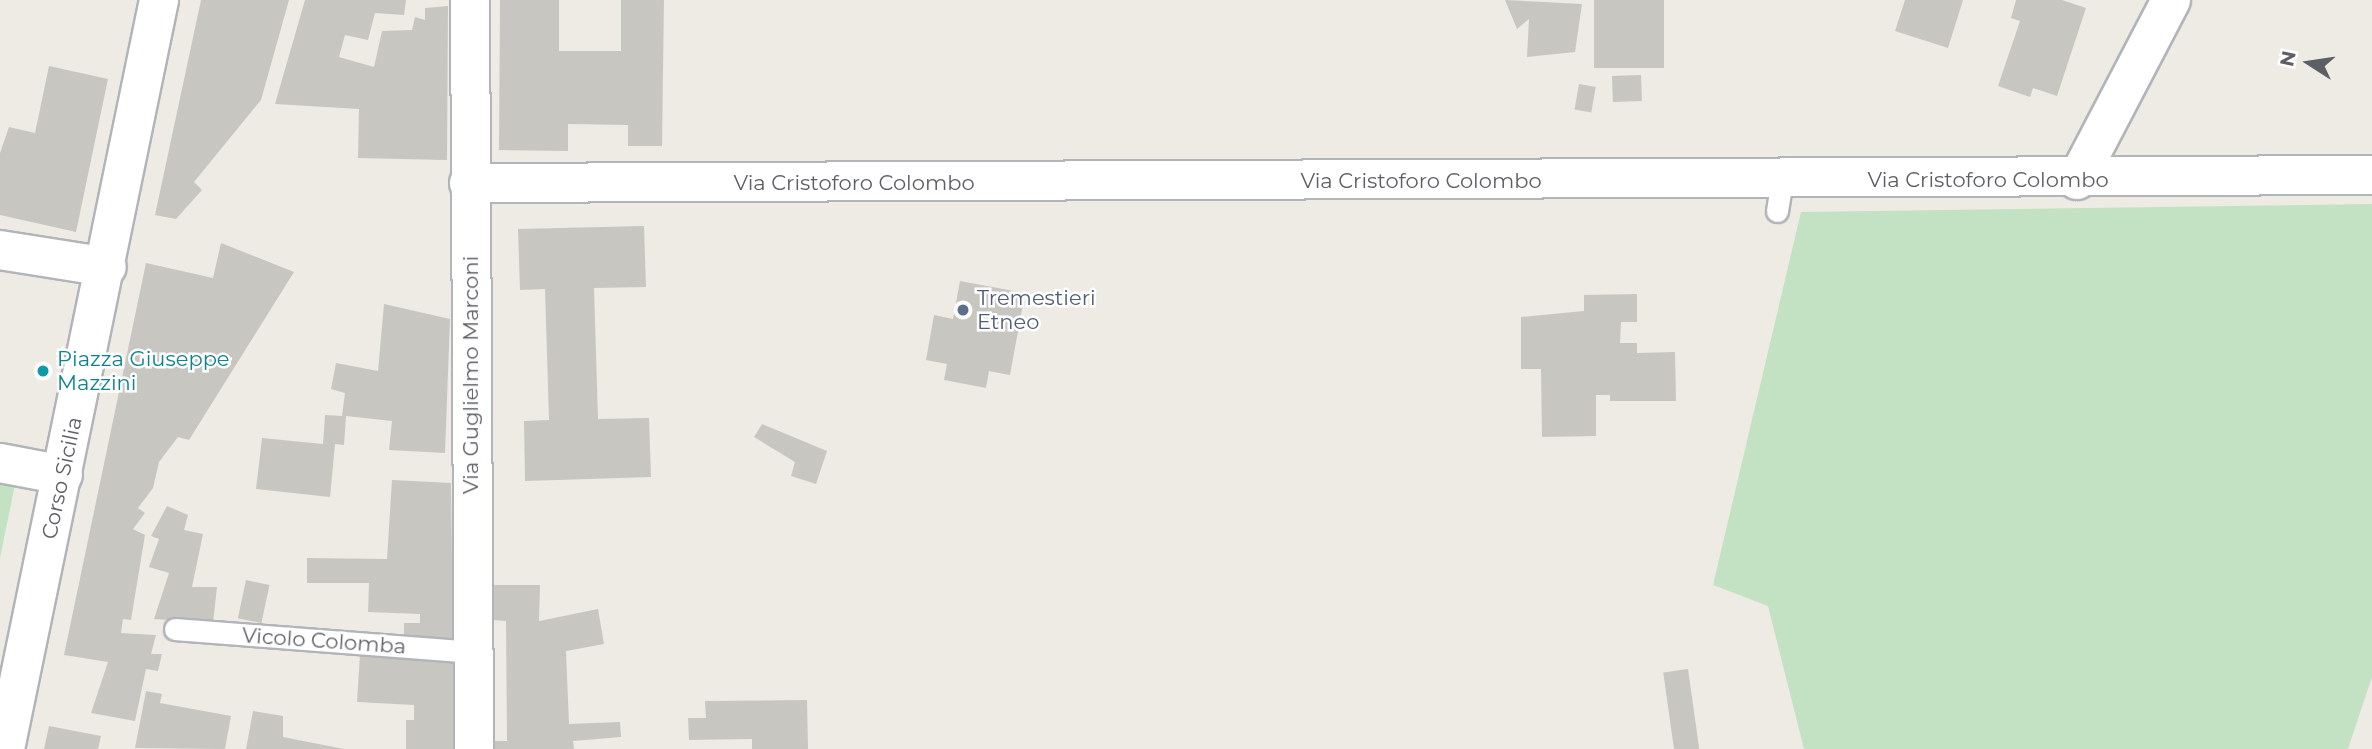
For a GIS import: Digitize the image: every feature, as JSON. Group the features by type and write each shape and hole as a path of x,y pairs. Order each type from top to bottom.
{"street":[{"name":"Corso Sicilia","path":"5,749 107,267 159,0"},
{"name":"Via Guglielmo Marconi","path":"470,0 474,749"},
{"path":"2077,180 2171,0"},
{"name":"Via Cristoforo Colombo","path":"469,183 1780,196 2077,180 2372,175"},
{"path":"0,250 107,267"},
{"path":"0,463 63,475"}],"lane":[{"name":"Vicolo Colomba","path":"175,629 473,652"}],"green space":[{"path":"2372,204 2372,677 2348,749 1804,749 1768,606 1713,585 1801,212"},
{"path":"0,480 15,484 0,558"}],"building":[{"path":"201,0 289,0 261,100 194,182 202,190 176,219 155,215"},
{"path":"305,0 406,0 404,15 375,13 368,40 345,35 339,57 374,67 382,31 412,30 415,17 425,20 425,8 448,6 447,160 358,158 359,109 275,104"},
{"path":"500,0 559,0 559,51 621,51 621,0 664,0 662,146 628,146 628,125 568,124 568,151 499,150"},
{"path":"1505,0 1582,4 1575,52 1527,57 1529,19 1517,29"},
{"path":"1594,0 1664,0 1664,68 1594,68"},
{"path":"1905,0 1963,0 1948,48 1895,31"},
{"path":"2016,0 2062,0 2086,8 2057,96 2033,88 2030,97 1998,86 2020,21 2011,18"},
{"path":"49,66 108,79 76,232 0,215 0,153 9,127 35,133"},
{"path":"1641,75 1642,101 1613,102 1612,76"},
{"path":"1579,84 1596,87 1591,113 1574,110"},
{"path":"644,226 646,287 594,288 598,419 649,418 651,477 525,481 524,421 549,420 545,289 520,290 518,229"},
{"path":"221,243 294,272 189,440 178,437 159,462 153,488 138,508 145,513 133,529 145,535 131,620 123,619 121,633 156,635 151,654 162,654 158,671 146,669 135,721 91,713 108,662 64,655 146,263 213,278"},
{"path":"960,281 1025,293 1010,375 989,371 986,388 944,380 947,364 926,360 934,315 953,319"},
{"path":"1637,294 1637,322 1621,322 1620,343 1637,343 1637,353 1675,352 1676,401 1610,401 1610,395 1596,395 1596,436 1542,437 1541,369 1521,369 1521,317 1584,311 1584,295"},
{"path":"384,304 450,319 445,453 389,450 392,421 346,416 344,445 335,444 330,497 256,489 262,438 323,444 325,415 342,416 345,393 331,389 336,363 378,371"},
{"path":"762,424 827,451 816,484 791,476 795,462 754,437"},
{"path":"392,480 451,483 453,643 404,638 404,623 420,623 420,614 368,612 369,583 307,583 307,558 387,559"},
{"path":"167,506 188,515 184,530 203,534 192,587 217,587 213,623 154,619 169,573 149,567 159,539 151,536"},
{"path":"246,580 269,585 261,623 238,618"},
{"path":"493,585 540,585 539,621 598,609 604,644 566,651 569,724 620,722 621,737 573,741 574,749 494,749 494,741 507,741 506,621 493,620"},
{"path":"360,654 456,660 455,749 406,749 406,720 414,720 414,705 357,702"},
{"path":"1688,669 1699,749 1674,749 1663,672"},
{"path":"146,691 162,694 160,703 231,716 225,749 135,748"},
{"path":"807,700 808,749 752,749 752,739 689,740 688,718 706,718 705,701"},
{"path":"253,711 283,716 283,737 344,749 246,749"},
{"path":"49,726 101,736 98,749 44,749"}],"place":[{"name":"Tremestieri Etneo","path":"963,310"},
{"name":"Piazza Giuseppe Mazzini","path":"43,371"}]}
